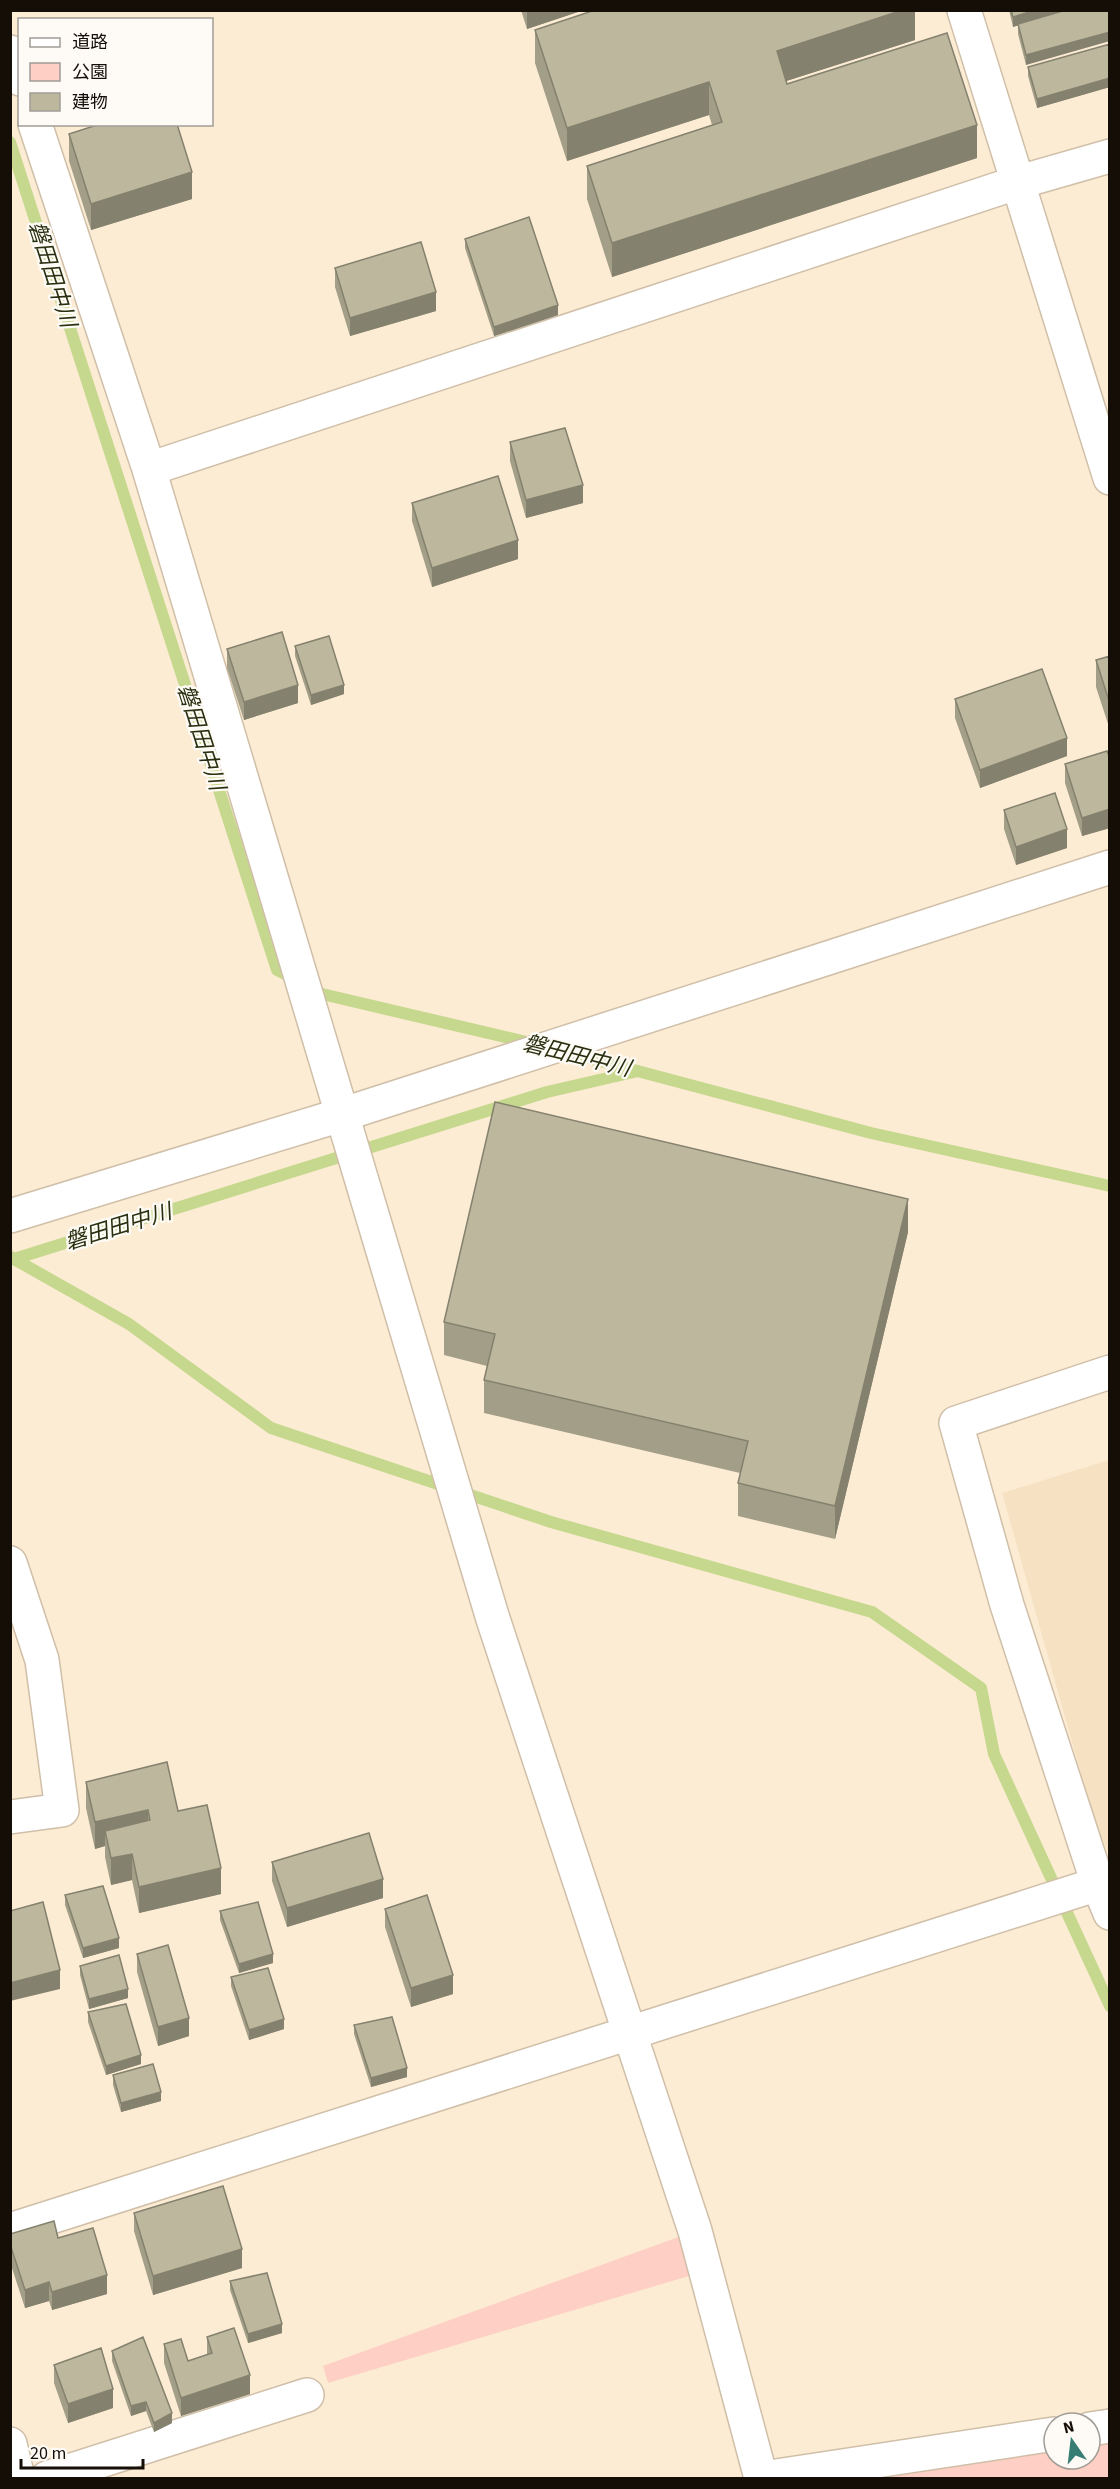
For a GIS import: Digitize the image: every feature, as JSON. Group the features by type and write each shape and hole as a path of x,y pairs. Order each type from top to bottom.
{"street":[{"path":"964,10 1016,183 1110,478"},
{"path":"10,52 18,74"},
{"path":"35,126 149,469 493,1620 695,2231 762,2478 1042,2436"},
{"path":"149,469 1016,183 1110,156"},
{"path":"10,1216 341,1115 1110,867"},
{"path":"10,2230 630,2034 1104,1899 1007,1605 956,1423 1110,1372"},
{"path":"10,1563 42,1660 62,1809 10,1817"},
{"path":"47,2478 306,2396"},
{"path":"10,2444 18,2478"}],"shaded area":[{"path":"1109,1460 1109,1854 1094,1820 1002,1493"}],"green space":[{"path":"695,2231 699,2273 328,2383 323,2366"},
{"path":"1109,2429 1109,2478 785,2478 1042,2439 1042,2471 1102,2471 1102,2430"}],"building":[{"path":"595,10 903,10 777,51 787,84 947,33 977,125 612,243 587,166 722,122 709,82 567,128 535,30"},
{"path":"1011,10 1036,10 1013,17"},
{"path":"1066,10 1110,10 1110,32 1026,55 1018,24"},
{"path":"1110,44 1110,78 1037,99 1028,67"},
{"path":"94,126 178,126 192,172 91,204 69,134"},
{"path":"529,217 558,305 494,327 465,239"},
{"path":"421,242 436,292 350,318 335,268"},
{"path":"565,428 583,485 526,500 510,442"},
{"path":"498,476 518,540 432,568 412,503"},
{"path":"282,632 298,685 244,702 227,649"},
{"path":"329,636 344,685 311,695 295,646"},
{"path":"1110,656 1110,704 1096,660"},
{"path":"1042,669 1067,738 980,770 955,699"},
{"path":"1107,751 1110,759 1110,809 1082,818 1065,764"},
{"path":"1055,793 1067,829 1016,847 1004,810"},
{"path":"495,1102 908,1199 835,1506 738,1483 748,1441 484,1380 495,1334 444,1322"},
{"path":"167,1762 178,1811 207,1805 221,1868 139,1887 132,1854 111,1858 105,1831 150,1820 148,1810 95,1822 86,1782"},
{"path":"369,1833 383,1879 287,1908 272,1862"},
{"path":"103,1886 119,1938 83,1948 65,1895"},
{"path":"427,1895 453,1975 411,1988 385,1909"},
{"path":"43,1902 60,1970 10,1983 10,1911"},
{"path":"258,1902 273,1954 239,1964 220,1911"},
{"path":"168,1945 189,2018 158,2027 137,1954"},
{"path":"119,1955 128,1989 89,1999 80,1966"},
{"path":"268,1968 284,2019 249,2030 231,1977"},
{"path":"126,2004 141,2055 106,2066 88,2012"},
{"path":"392,2017 407,2068 371,2078 354,2025"},
{"path":"153,2064 161,2092 121,2103 113,2075"},
{"path":"223,2186 242,2249 153,2276 134,2213"},
{"path":"54,2221 58,2238 93,2228 107,2275 52,2292 49,2282 25,2290 10,2244 10,2234"},
{"path":"267,2273 282,2324 248,2334 230,2281"},
{"path":"234,2328 250,2375 181,2398 164,2344 181,2339 188,2361 212,2353 207,2337"},
{"path":"143,2337 172,2413 154,2423 146,2402 131,2406 112,2351"},
{"path":"101,2348 113,2389 68,2404 54,2365"}],"waterway":[{"name":"磐田田中川","path":"10,142 277,970 295,979"},
{"name":"磐田田中川","path":"311,988 322,994 535,1044"},
{"name":"磐田田中川","path":"566,1052 871,1133 1110,1186"},
{"name":"磐田田中川","path":"11,1257 14,1259 547,1092 638,1071"},
{"path":"14,1259 129,1324 271,1428 551,1522 872,1612 981,1688 994,1754 1110,2006"}]}
